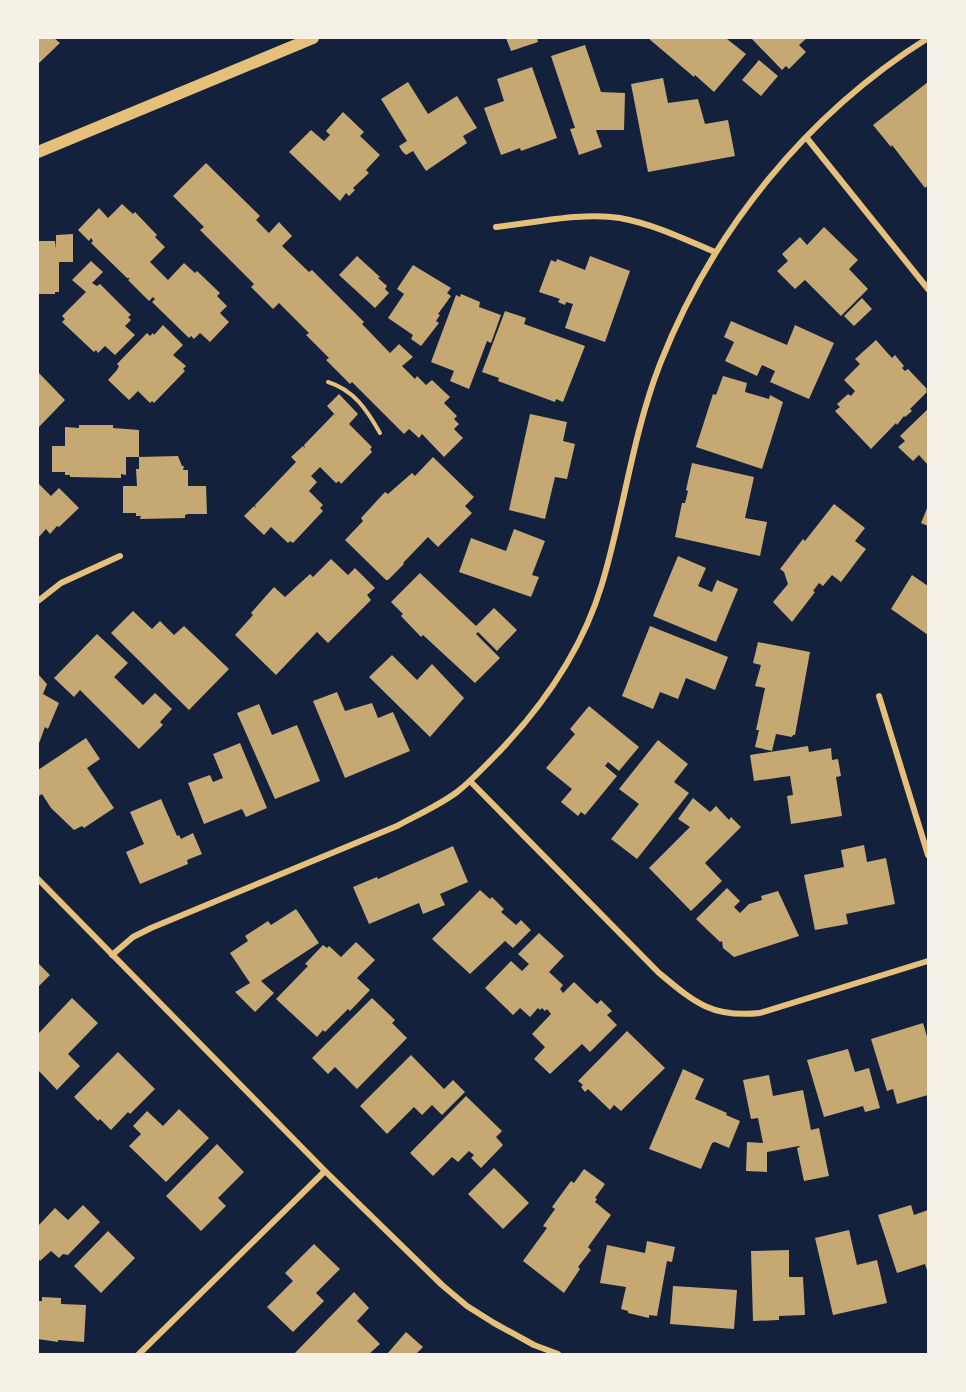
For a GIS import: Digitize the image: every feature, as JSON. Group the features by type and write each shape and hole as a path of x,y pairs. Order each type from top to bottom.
{"main road":[{"path":"38,152 313,38"}],"street":[{"path":"112,955 133,937 151,928 397,826 434,807 470,780 510,741 540,704 565,667 584,632 602,585 637,435 660,364 685,309 715,252 751,201 806,137 849,97 900,55 928,38"},
{"path":"806,137 928,289"},
{"path":"496,227 590,217 619,218 658,229 715,252"},
{"path":"38,601 61,583 120,556"},
{"path":"879,696 928,855"},
{"path":"470,780 658,972 689,998 716,1011 739,1015 760,1013 928,961"},
{"path":"38,879 325,1171 434,1277 467,1306 534,1345 558,1354"},
{"path":"139,1354 325,1171"}],"path":[{"path":"328,382 341,386 357,399 369,413 380,433"}],"building":[{"path":"38,38 54,38 60,43 38,64"},
{"path":"506,38 537,38 538,42 511,51"},
{"path":"648,38 728,38 746,54 714,92"},
{"path":"751,38 807,38 799,45 806,52 789,69 786,66 782,70"},
{"path":"585,45 601,92 625,93 624,130 596,130 602,147 579,155 570,129 575,128 551,56"},
{"path":"759,60 778,76 761,96 742,80"},
{"path":"532,67 557,138 521,151 520,148 501,155 484,108 504,101 497,79"},
{"path":"663,78 668,103 698,99 705,124 728,120 735,156 648,172 631,84"},
{"path":"408,82 428,114 457,96 477,128 463,136 467,143 426,171 413,151 406,155 402,151 399,146 407,141 381,99"},
{"path":"928,82 928,185 925,188 892,145 891,147 873,125"},
{"path":"343,112 364,132 360,136 380,155 366,170 369,173 353,188 355,190 349,196 346,193 340,201 289,152 311,130 324,141 330,135 326,131"},
{"path":"206,163 260,216 256,220 269,233 279,222 292,236 282,246 309,272 312,270 364,322 362,324 390,353 399,344 413,357 402,366 415,379 417,376 426,385 432,380 450,397 444,403 457,416 454,419 459,424 454,429 463,438 444,457 422,434 419,438 409,429 404,434 352,382 350,384 326,360 329,358 306,335 309,333 279,303 273,309 251,287 254,284 200,230 204,227 173,196"},
{"path":"122,204 133,214 135,212 165,247 150,262 168,280 184,263 195,273 197,271 220,293 217,296 227,306 220,313 229,322 210,342 200,333 194,339 191,336 189,338 152,302 155,299 153,297 149,301 128,280 130,278 127,278 91,243 93,241 91,238 89,241 78,230 99,208 108,218"},
{"path":"824,227 858,260 849,269 868,289 841,316 805,280 795,289 777,271 788,261 782,254 800,237 807,245"},
{"path":"73,234 73,262 59,262 59,292 38,294 38,241 55,241 56,249 56,235"},
{"path":"357,256 387,286 385,289 389,293 375,308 339,275"},
{"path":"590,256 630,271 605,342 565,328 573,304 566,302 565,305 558,302 560,299 539,292 551,260 556,262 557,259 585,270"},
{"path":"91,261 103,272 92,283 97,286 100,284 131,315 128,317 131,320 125,326 135,335 115,355 105,346 98,353 96,350 94,352 62,322 65,319 62,316 86,292 72,280"},
{"path":"413,265 451,288 447,293 451,296 438,314 440,315 436,321 439,323 421,346 411,339 413,335 388,318 404,294 397,289"},
{"path":"461,294 480,302 479,307 501,315 491,343 487,341 469,389 450,381 454,371 431,362 456,295 460,297"},
{"path":"862,298 872,309 854,326 844,316"},
{"path":"505,311 526,318 524,324 585,346 563,402 556,399 555,402 498,381 499,378 482,372"},
{"path":"731,321 787,345 795,325 834,343 809,399 770,382 775,371 762,365 757,376 725,361 734,342 724,337"},
{"path":"163,325 183,345 173,355 186,366 183,369 185,371 154,403 152,401 150,403 138,391 129,400 108,380 117,370 119,366 117,364 147,333 150,336 153,333 154,335"},
{"path":"876,340 892,358 895,355 904,366 902,368 905,371 908,369 927,389 927,392 910,409 912,411 904,416 897,425 896,423 871,449 835,411 840,407 837,404 855,391 844,380 860,364 855,359"},
{"path":"38,372 65,400 38,428"},
{"path":"723,376 747,383 745,392 769,399 770,395 783,402 762,469 696,447 713,394 716,395"},
{"path":"339,394 358,414 349,424 372,447 370,449 372,452 341,484 339,481 336,483 320,467 311,476 317,482 309,491 323,505 320,508 323,511 293,543 290,541 288,543 271,527 264,535 244,516 254,506 256,508 255,505 296,462 291,457 303,446 305,448 304,445 334,414 337,417 327,406"},
{"path":"928,409 928,465 919,455 913,461 898,447 905,441 900,436"},
{"path":"530,414 567,422 563,441 575,444 567,479 555,477 545,519 509,510"},
{"path":"79,425 113,425 113,428 139,430 139,457 126,457 126,475 121,474 121,478 70,477 70,475 65,475 65,472 52,472 52,446 65,446 65,427 79,428"},
{"path":"178,456 184,466 183,470 188,470 188,486 206,486 207,514 188,514 185,518 140,519 141,516 136,516 136,513 123,513 123,486 137,486 136,469 139,469 139,457"},
{"path":"433,457 474,497 465,506 472,513 438,547 428,537 386,580 345,540 385,492 388,494 412,473 415,476"},
{"path":"692,463 754,477 745,518 767,522 760,556 675,537 682,503 685,503 688,491 686,490"},
{"path":"38,483 51,496 59,488 79,508 50,534 46,529 38,538"},
{"path":"834,504 865,528 855,541 866,549 841,582 832,575 823,586 819,583 813,591 815,592 792,622 773,602 788,584 784,572 780,569"},
{"path":"928,506 928,526 921,523"},
{"path":"514,529 545,541 532,575 539,577 531,597 459,572 471,538 506,551"},
{"path":"678,556 706,568 698,586 712,592 717,580 738,589 716,642 653,616"},
{"path":"331,559 348,575 355,568 375,588 367,595 371,600 328,643 317,632 276,675 235,635 274,587 285,597 310,574 313,577"},
{"path":"420,573 476,626 494,608 517,630 497,651 478,632 476,634 500,658 475,683 423,635 421,637 391,602"},
{"path":"912,575 928,586 928,635 891,609"},
{"path":"133,611 152,629 160,621 174,635 184,626 229,669 189,710 111,633"},
{"path":"650,626 728,657 715,690 686,678 678,699 660,692 653,709 622,696"},
{"path":"97,634 128,663 114,677 143,705 155,693 172,709 160,722 163,725 139,749 80,690 74,697 54,678"},
{"path":"758,642 810,652 795,735 792,737 776,734 772,751 755,747 759,730 756,730 765,688 755,686 761,665 753,663"},
{"path":"392,655 417,680 432,664 464,698 430,737 369,677"},
{"path":"38,674 47,684 43,694 59,703 48,729 45,727 38,746"},
{"path":"337,692 345,711 372,703 378,718 393,712 410,751 345,778 313,701"},
{"path":"259,704 272,735 297,725 320,781 275,799 237,713"},
{"path":"589,706 639,747 619,771 608,762 605,766 617,776 585,815 581,812 578,816 561,802 572,789 546,768 575,734 570,729"},
{"path":"86,738 100,759 87,768 114,808 84,828 82,826 74,830 51,808 42,794 39,796 38,770"},
{"path":"658,740 688,764 674,782 689,793 637,859 611,839 639,804 619,789"},
{"path":"240,743 267,808 246,817 242,809 204,824 188,783 210,775 213,782 223,778 213,754"},
{"path":"808,746 809,752 831,748 832,760 838,759 841,776 836,777 842,816 791,824 787,796 793,795 790,776 754,781 750,755"},
{"path":"693,798 710,812 716,806 729,820 731,817 741,827 705,863 722,881 691,911 649,868 690,827 678,819"},
{"path":"161,799 177,836 179,835 181,839 193,833 202,854 187,860 188,864 140,884 126,852 144,844 130,812"},
{"path":"864,845 867,862 886,858 895,904 846,914 848,924 815,930 804,875 844,867 841,850"},
{"path":"453,846 468,882 440,894 445,905 423,914 419,903 369,924 353,887 377,877 378,879"},
{"path":"727,888 740,901 734,907 740,913 749,904 762,900 761,896 778,891 799,936 734,957 723,948 722,941 720,942 696,919"},
{"path":"480,890 490,899 492,897 504,909 501,912 516,925 521,920 531,930 513,948 505,941 470,974 432,939"},
{"path":"296,909 319,943 261,981 274,993 255,1012 235,992 250,983 230,953 248,941 245,936 268,921 271,925"},
{"path":"539,933 564,956 549,972 563,985 560,989 563,993 574,982 597,1004 601,1000 612,1011 607,1015 617,1025 590,1052 582,1044 550,1074 534,1059 545,1047 532,1034 551,1014 547,1009 545,1011 538,1008 530,1017 520,1008 513,1015 485,988 511,961 522,971 529,964 518,954"},
{"path":"356,942 375,960 357,978 370,990 350,1011 348,1009 317,1037 276,999 308,966 305,964 323,945 327,948 329,946 341,957"},
{"path":"38,963 50,975 38,987"},
{"path":"72,998 98,1023 68,1054 80,1066 57,1090 38,1070 38,1034"},
{"path":"372,998 395,1020 392,1023 407,1038 357,1089 335,1067 328,1074 312,1058"},
{"path":"923,1023 928,1040 928,1095 897,1104 893,1089 887,1091 871,1039"},
{"path":"627,1031 665,1068 621,1111 614,1105 610,1110 588,1089 585,1092 581,1087 583,1085 578,1081"},
{"path":"848,1049 855,1072 869,1068 880,1108 865,1112 863,1106 824,1117 807,1060"},
{"path":"118,1052 155,1089 111,1130 100,1119 98,1121 74,1097"},
{"path":"411,1055 444,1089 453,1080 465,1092 442,1115 432,1105 422,1115 414,1107 387,1134 360,1106"},
{"path":"683,1069 704,1079 695,1099 740,1121 729,1148 715,1142 712,1143 701,1169 649,1149"},
{"path":"769,1075 773,1096 803,1090 811,1130 819,1128 829,1176 804,1181 797,1148 799,1146 767,1152 767,1172 746,1171 747,1142 763,1143 758,1118 751,1119 743,1080"},
{"path":"466,1096 502,1131 496,1137 503,1145 481,1168 471,1158 474,1155 469,1151 458,1162 452,1157 433,1176 410,1153"},
{"path":"179,1109 209,1138 166,1182 129,1146 141,1134 133,1126 147,1111 163,1126"},
{"path":"217,1144 244,1172 218,1198 226,1206 201,1231 166,1196"},
{"path":"494,1168 529,1203 503,1229 468,1194"},
{"path":"584,1169 605,1184 595,1198 597,1199 595,1202 611,1215 588,1247 591,1250 578,1267 580,1269 564,1293 523,1261 547,1228 543,1226 555,1209 552,1207 571,1181 574,1183"},
{"path":"83,1205 100,1222 68,1255 63,1254 59,1258 51,1251 40,1261 38,1258 38,1226 55,1208 68,1220"},
{"path":"911,1205 914,1215 928,1210 928,1273 925,1264 897,1273 878,1215"},
{"path":"849,1230 857,1265 877,1260 887,1303 833,1315 815,1238"},
{"path":"108,1231 135,1258 101,1293 74,1266"},
{"path":"647,1241 675,1247 672,1262 667,1261 657,1316 649,1315 649,1318 621,1309 626,1287 600,1283 607,1245 645,1253"},
{"path":"314,1244 340,1269 316,1293 324,1301 293,1332 267,1307 293,1281 285,1273"},
{"path":"789,1250 789,1277 803,1277 805,1315 779,1316 779,1320 753,1321 751,1251"},
{"path":"673,1286 737,1290 734,1329 670,1324"},
{"path":"354,1292 369,1308 357,1321 380,1344 369,1354 294,1354"},
{"path":"42,1297 61,1298 61,1304 86,1305 84,1342 38,1339 38,1301 42,1301"},
{"path":"406,1332 423,1347 416,1354 387,1354"}]}
